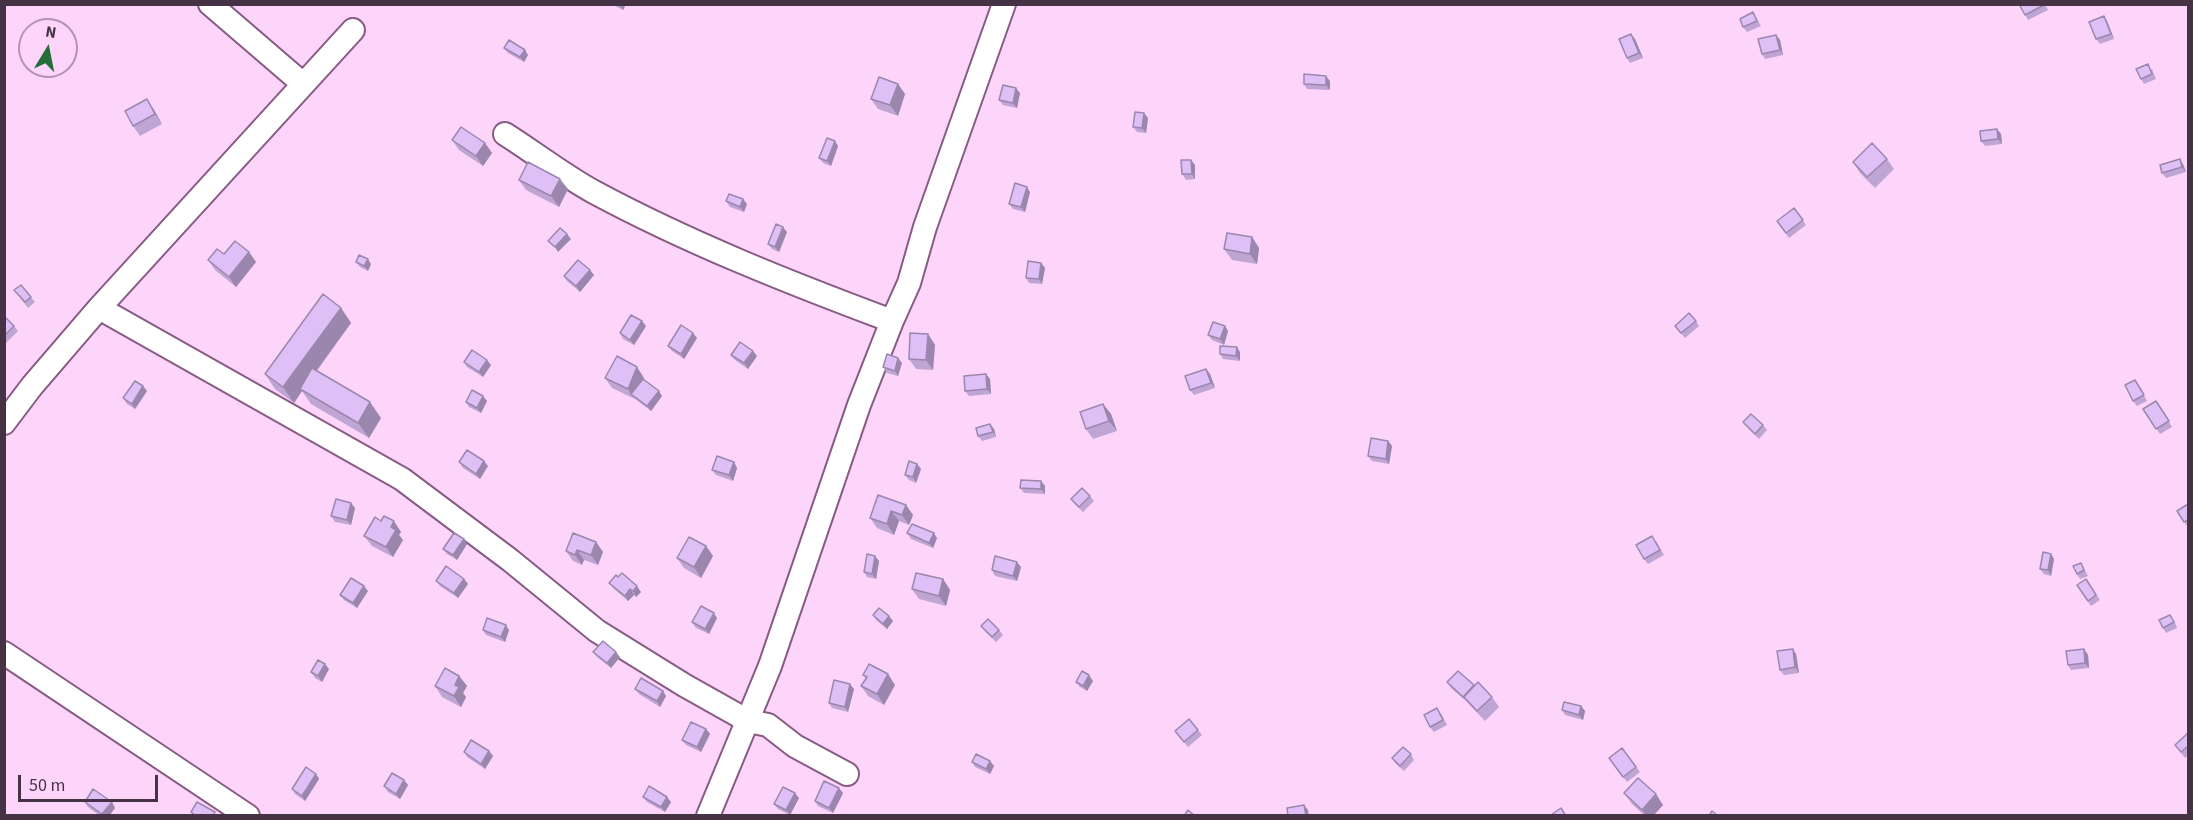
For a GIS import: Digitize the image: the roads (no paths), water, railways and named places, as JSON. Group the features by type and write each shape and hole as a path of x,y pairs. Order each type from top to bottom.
{"street":[{"path":"210,4 303,84"},
{"path":"708,816 770,666 860,405 909,283 924,227 1004,4"},
{"path":"4,423 32,386 99,308 353,30"},
{"path":"505,135 592,191 679,234 786,281 892,321"},
{"path":"99,308 402,479 510,560 597,632 684,685 748,720 768,725 795,746 847,774"},
{"path":"4,653 248,816"}]}
